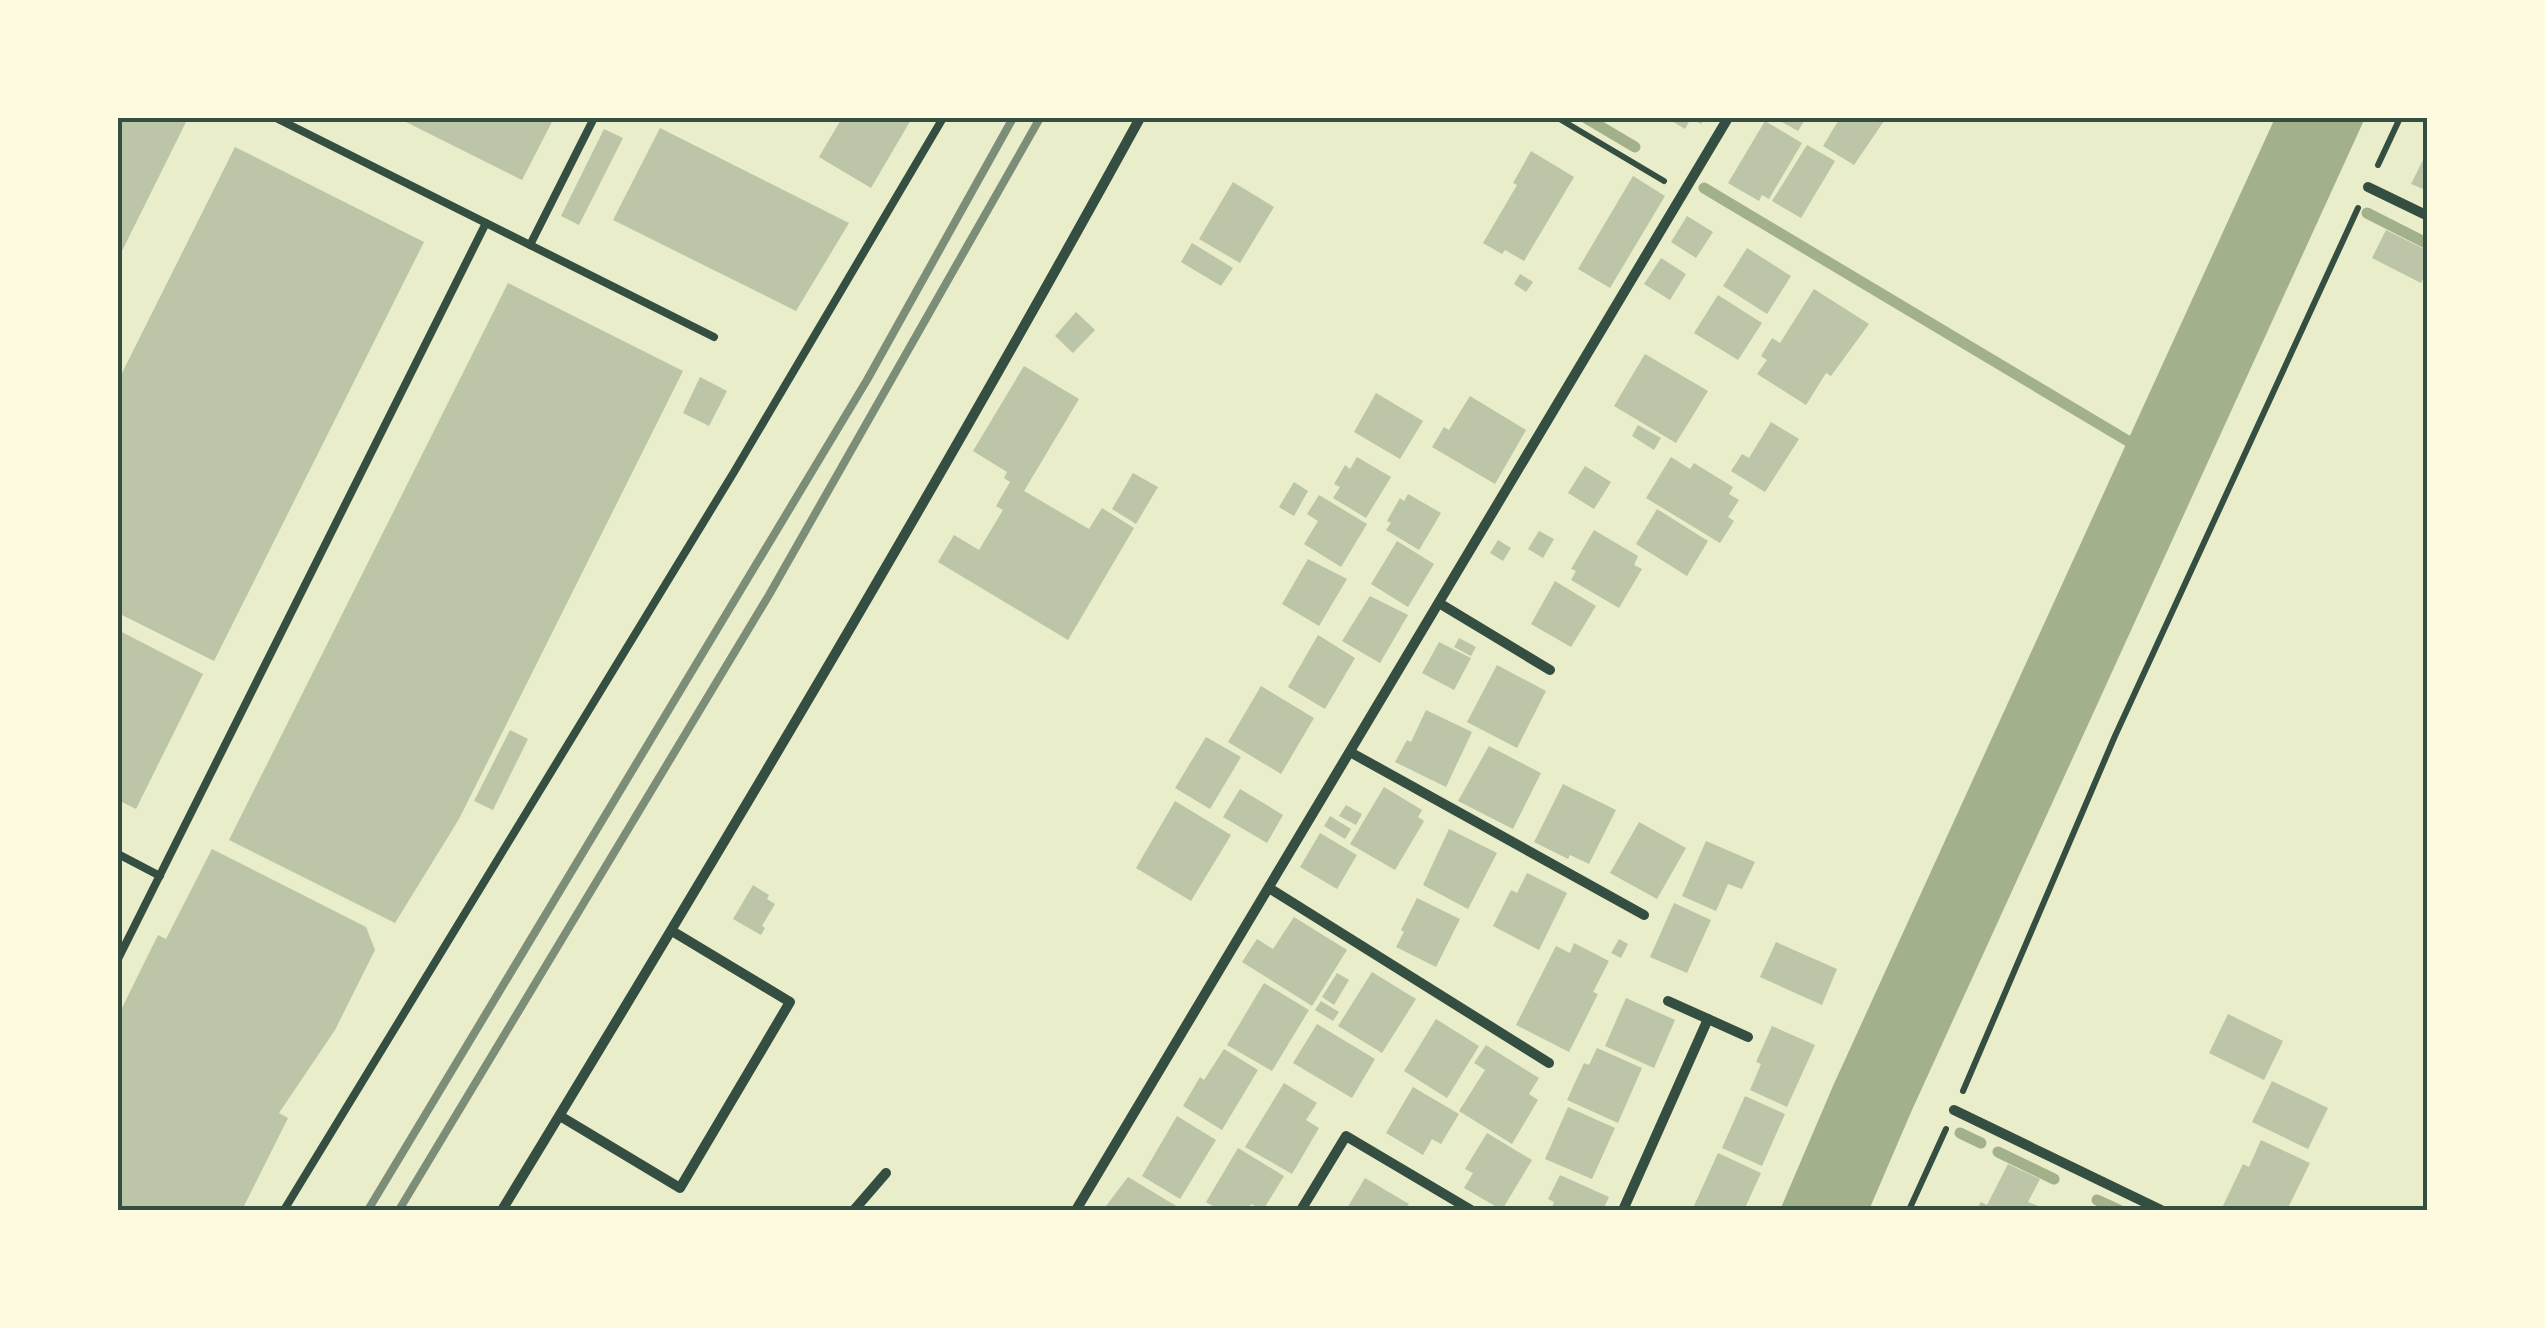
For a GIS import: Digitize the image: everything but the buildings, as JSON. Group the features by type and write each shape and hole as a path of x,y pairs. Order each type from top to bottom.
{"street":[{"path":"502,1210 672,931 1008,359 1140,118"},
{"path":"1076,1210 1728,118"},
{"path":"2368,187 2428,216"},
{"path":"1439,603 1550,670"},
{"path":"1350,752 1644,914"},
{"path":"1269,888 1549,1063"},
{"path":"560,1116 680,1188 790,1002 672,931"},
{"path":"1668,1001 1748,1036"},
{"path":"1623,1210 1708,1018"},
{"path":"1954,1110 2160,1210"},
{"path":"1301,1210 1346,1136 1470,1210"},
{"path":"854,1210 886,1173"}],"lane":[{"path":"276,118 714,337"},
{"path":"530,245 594,118"},
{"path":"284,1210 734,472 943,118"},
{"path":"118,958 486,223"},
{"path":"118,854 160,876"}],"path":[{"path":"1558,118 1683,192"},
{"path":"1910,1210 2115,736 2400,118"}],"shaded area":[{"path":"2275,118 2365,118 1869,1210 1780,1210 1833,1086"}],"waterway":[{"path":"1586,118 1635,147"},
{"path":"1704,188 2138,447"},
{"path":"2367,213 2428,244"},
{"path":"1960,1133 1981,1143"},
{"path":"1998,1152 2054,1179"},
{"path":"2097,1200 2119,1210"}],"railway":[{"path":"368,1210 867,380 1013,118"},
{"path":"399,1210 769,595 1040,118"}]}
